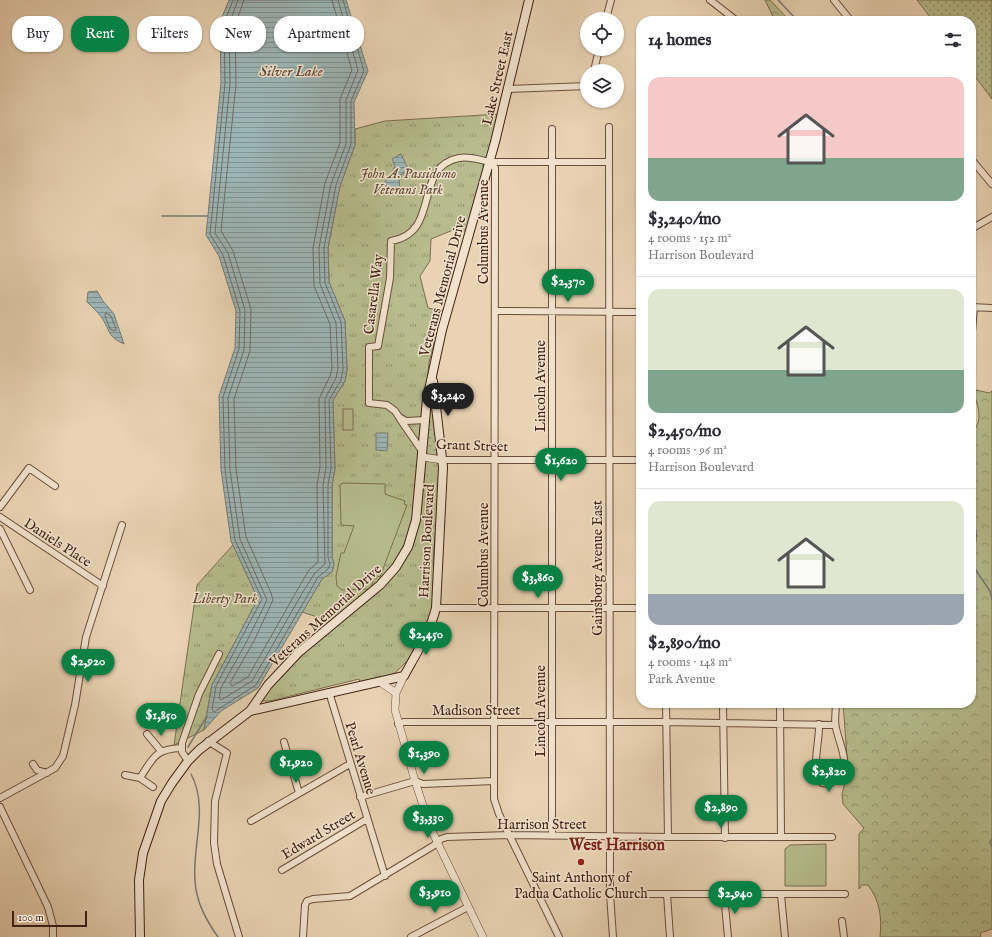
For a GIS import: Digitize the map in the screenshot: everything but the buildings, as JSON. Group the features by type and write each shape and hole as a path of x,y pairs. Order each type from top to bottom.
{"main road":[{"name":"Lake Street East","path":"490,162 529,0"},
{"name":"Veterans Memorial Drive","path":"250,711 268,685 284,667 315,639 368,596 396,567 408,547 416,520 425,420 442,330 490,162"},
{"name":"Harrison Boulevard","path":"404,676 433,620 436,608 443,460 432,378"},
{"path":"140,937 139,880 147,838 161,801 188,761 208,741 250,711 329,692 380,682 392,677 404,676"}],"street":[{"path":"608,12 611,0"},
{"path":"710,0 731,16"},
{"path":"834,0 847,16"},
{"path":"508,89 580,86"},
{"name":"Gainsborg Avenue East","path":"609,127 609,722 610,894 613,937"},
{"name":"Lincoln Avenue","path":"552,129 552,836"},
{"name":"Casarella Way","path":"425,420 411,422 399,417 395,411 387,405 370,403 369,347 378,346 390,278 391,241 409,235 417,228 422,219 433,178 438,170 448,162 458,158 470,158 490,162 609,162"},
{"name":"Columbus Avenue","path":"490,162 495,168 495,804 559,937"},
{"path":"976,165 992,184"},
{"path":"976,226 992,217"},
{"path":"976,307 992,308"},
{"path":"495,311 636,312"},
{"path":"399,417 422,454"},
{"name":"Grant Street","path":"422,454 443,460 636,460"},
{"path":"0,507 29,468 56,486"},
{"name":"Daniels Place","path":"0,517 103,586"},
{"path":"0,798 48,773 55,768 63,756 75,705 86,637 122,525"},
{"path":"0,529 30,590"},
{"path":"436,608 636,608"},
{"path":"188,761 181,748 199,694 219,654"},
{"path":"404,676 396,693 395,710 426,818 482,937"},
{"path":"380,682 396,693"},
{"name":"Pearl Avenue","path":"329,692 385,876"},
{"path":"666,708 668,837"},
{"path":"723,708 725,838"},
{"path":"780,708 781,836"},
{"path":"819,724 816,769 818,778 825,784 829,784 836,780 844,767 843,749 835,725 836,708"},
{"name":"Madison Street","path":"398,724 404,722 666,722 835,725"},
{"path":"147,734 161,751"},
{"path":"208,741 226,753 215,801 214,843 217,864 239,937"},
{"path":"284,742 300,793"},
{"path":"140,778 151,759 161,751 181,748"},
{"path":"33,764 38,770 48,773"},
{"path":"251,821 350,764"},
{"path":"125,775 140,778 153,787"},
{"path":"360,797 415,781 423,784 494,781"},
{"path":"0,807 48,907 53,926 53,937"},
{"name":"Edward Street","path":"282,870 367,819"},
{"name":"Harrison Street","path":"303,937 305,905 307,901 313,899 347,898 385,876 441,839 447,837 510,835 725,838 781,836 832,837"},
{"path":"610,894 845,894"},
{"path":"666,894 670,937"},
{"path":"724,894 728,937"},
{"path":"781,895 785,937"},
{"path":"411,937 468,907"},
{"path":"842,922 844,937"}],"green space":[{"path":"765,0 770,0 785,16 773,16"},
{"path":"917,0 992,0 992,99 976,78 976,16 929,16"},
{"name":"John A. Passidomo Veterans Park","path":"499,114 467,231 453,230 431,239 430,261 420,276 428,308 443,311 429,362 415,507 409,534 396,562 379,582 328,624 323,619 302,612 322,578 332,572 334,564 332,557 332,485 335,469 333,400 345,381 347,369 345,321 329,282 328,248 340,186 355,145 355,129 385,121"},
{"path":"976,390 989,393 992,391 992,929 980,933 981,937 880,937 881,923 878,903 868,885 862,885 859,889 859,834 864,828 843,804 842,794 848,770 843,708 976,708 976,427 979,417"},
{"path":"432,397 438,454 433,455 425,452"},
{"path":"343,409 353,409 353,430 343,430"},
{"path":"428,460 438,462 440,464 437,529 435,534 433,565 432,611 409,659 394,674 360,682 359,679 270,701 263,701 261,699 280,676 315,643 372,596 408,552 425,463"},
{"path":"342,483 385,484 385,494 405,501 404,504 407,505 380,577 377,576 376,579 373,578 370,589 342,590 337,586 336,576 341,553 344,553 354,526 341,525 340,486"},
{"name":"Liberty Park","path":"233,545 258,599 212,685 204,730 174,745 197,585"},
{"path":"826,844 826,886 785,886 785,849 790,845"}],"water":[{"name":"Silver Lake","path":"229,0 346,0 351,16 274,16 274,52 362,52 368,71 354,102 355,145 340,186 328,248 329,282 345,321 347,369 345,381 333,400 335,469 332,485 332,557 334,564 332,572 322,579 258,688 221,711 204,730 212,685 258,599 231,541 221,470 219,396 235,348 236,311 219,256 206,235 221,83 220,52 266,52 266,16 222,16"},
{"path":"401,154 409,171 400,175 400,190 390,188 383,184 390,176 395,166 392,159"},
{"path":"97,291 114,314 124,344 112,336 100,316 87,302 88,292"},
{"path":"376,433 388,433 387,451 376,450"}],"waterway":[{"path":"778,0 793,16"},
{"path":"162,216 208,216"},
{"path":"976,529 976,535"},
{"path":"976,570 990,591 992,600"},
{"path":"188,747 207,716"},
{"path":"191,774 199,800 199,827 195,867 197,896 209,924 218,937"},
{"path":"992,839 990,842 992,847"}],"place":[{"name":"Saint Anthony of Padua Catholic Church","path":"581,862"}],"district":[{"name":"West Harrison","path":"617,844"}]}
